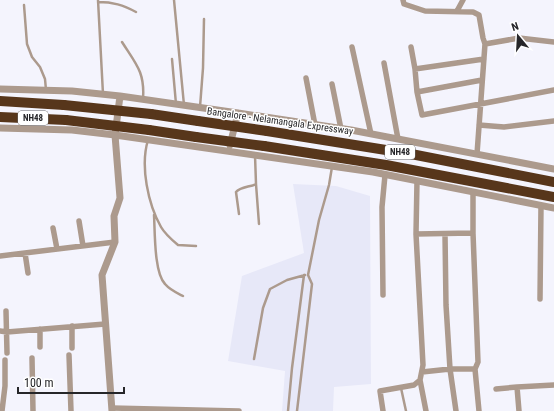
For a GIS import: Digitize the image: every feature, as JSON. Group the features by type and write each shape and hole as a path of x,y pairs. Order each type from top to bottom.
{"highway":[{"name":"Bangalore - Nelamangala Expressway","path":"0,101 64,104 133,112 380,148 554,182"},
{"name":"NH48","path":"0,117 66,120 124,126 386,165 554,197"}],"street":[{"path":"403,0 404,4 425,11 473,12 479,15 485,44 477,154"},
{"path":"457,11 463,0"},
{"path":"485,44 519,38 554,42"},
{"path":"352,47 371,134"},
{"path":"411,47 417,92 422,115 554,90"},
{"path":"415,69 484,59"},
{"path":"384,63 398,139"},
{"path":"306,78 315,125"},
{"path":"417,92 482,80"},
{"path":"332,84 341,129"},
{"path":"0,89 46,90 120,96 176,104 371,134 554,169"},
{"path":"120,96 115,135 120,198 114,216 115,242 102,275 112,410 239,411"},
{"path":"228,151 238,113"},
{"path":"479,125 504,127 554,121"},
{"path":"0,128 72,130 332,166 554,208"},
{"path":"383,295 382,207 385,175"},
{"path":"417,181 416,234 423,365 420,380 426,411"},
{"path":"473,192 473,233 478,362 475,369 479,411"},
{"path":"540,299 541,206"},
{"path":"79,221 83,246"},
{"path":"53,228 57,249"},
{"path":"416,234 473,233"},
{"path":"445,234 446,305 450,369 456,411"},
{"path":"0,256 115,242"},
{"path":"25,253 28,273"},
{"path":"6,311 7,353"},
{"path":"0,332 106,324"},
{"path":"72,326 72,348"},
{"path":"40,329 40,347"},
{"path":"69,355 70,411"},
{"path":"32,358 33,411"},
{"path":"2,411 2,379 5,360"},
{"path":"422,372 450,369 475,369"},
{"path":"383,411 380,390 414,385 420,380"},
{"path":"496,389 554,385"},
{"path":"517,387 519,411"}],"lane":[{"path":"174,0 184,106"},
{"path":"103,95 98,1 113,2 126,6 136,12"},
{"path":"24,5 27,44 32,57 40,67 45,79 46,90"},
{"path":"200,108 203,68 204,19"},
{"path":"122,42 141,71 144,81 143,100"},
{"path":"172,59 176,104"},
{"path":"148,140 145,150 145,164 148,188 154,212 159,275 164,284 174,292 183,296"},
{"path":"255,155 259,224"},
{"path":"288,411 292,368 306,275 332,166"},
{"path":"238,214 236,192 238,189 250,187 256,184"},
{"path":"154,212 162,228 178,246 196,246"},
{"path":"254,360 263,308 270,289 287,280 306,275"},
{"path":"298,411 312,284 306,275"},
{"path":"401,387 406,411"}],"shaded area":[{"path":"293,184 336,186 370,196 371,384 334,387 333,411 282,411 285,371 228,361 242,276 304,253"}]}
